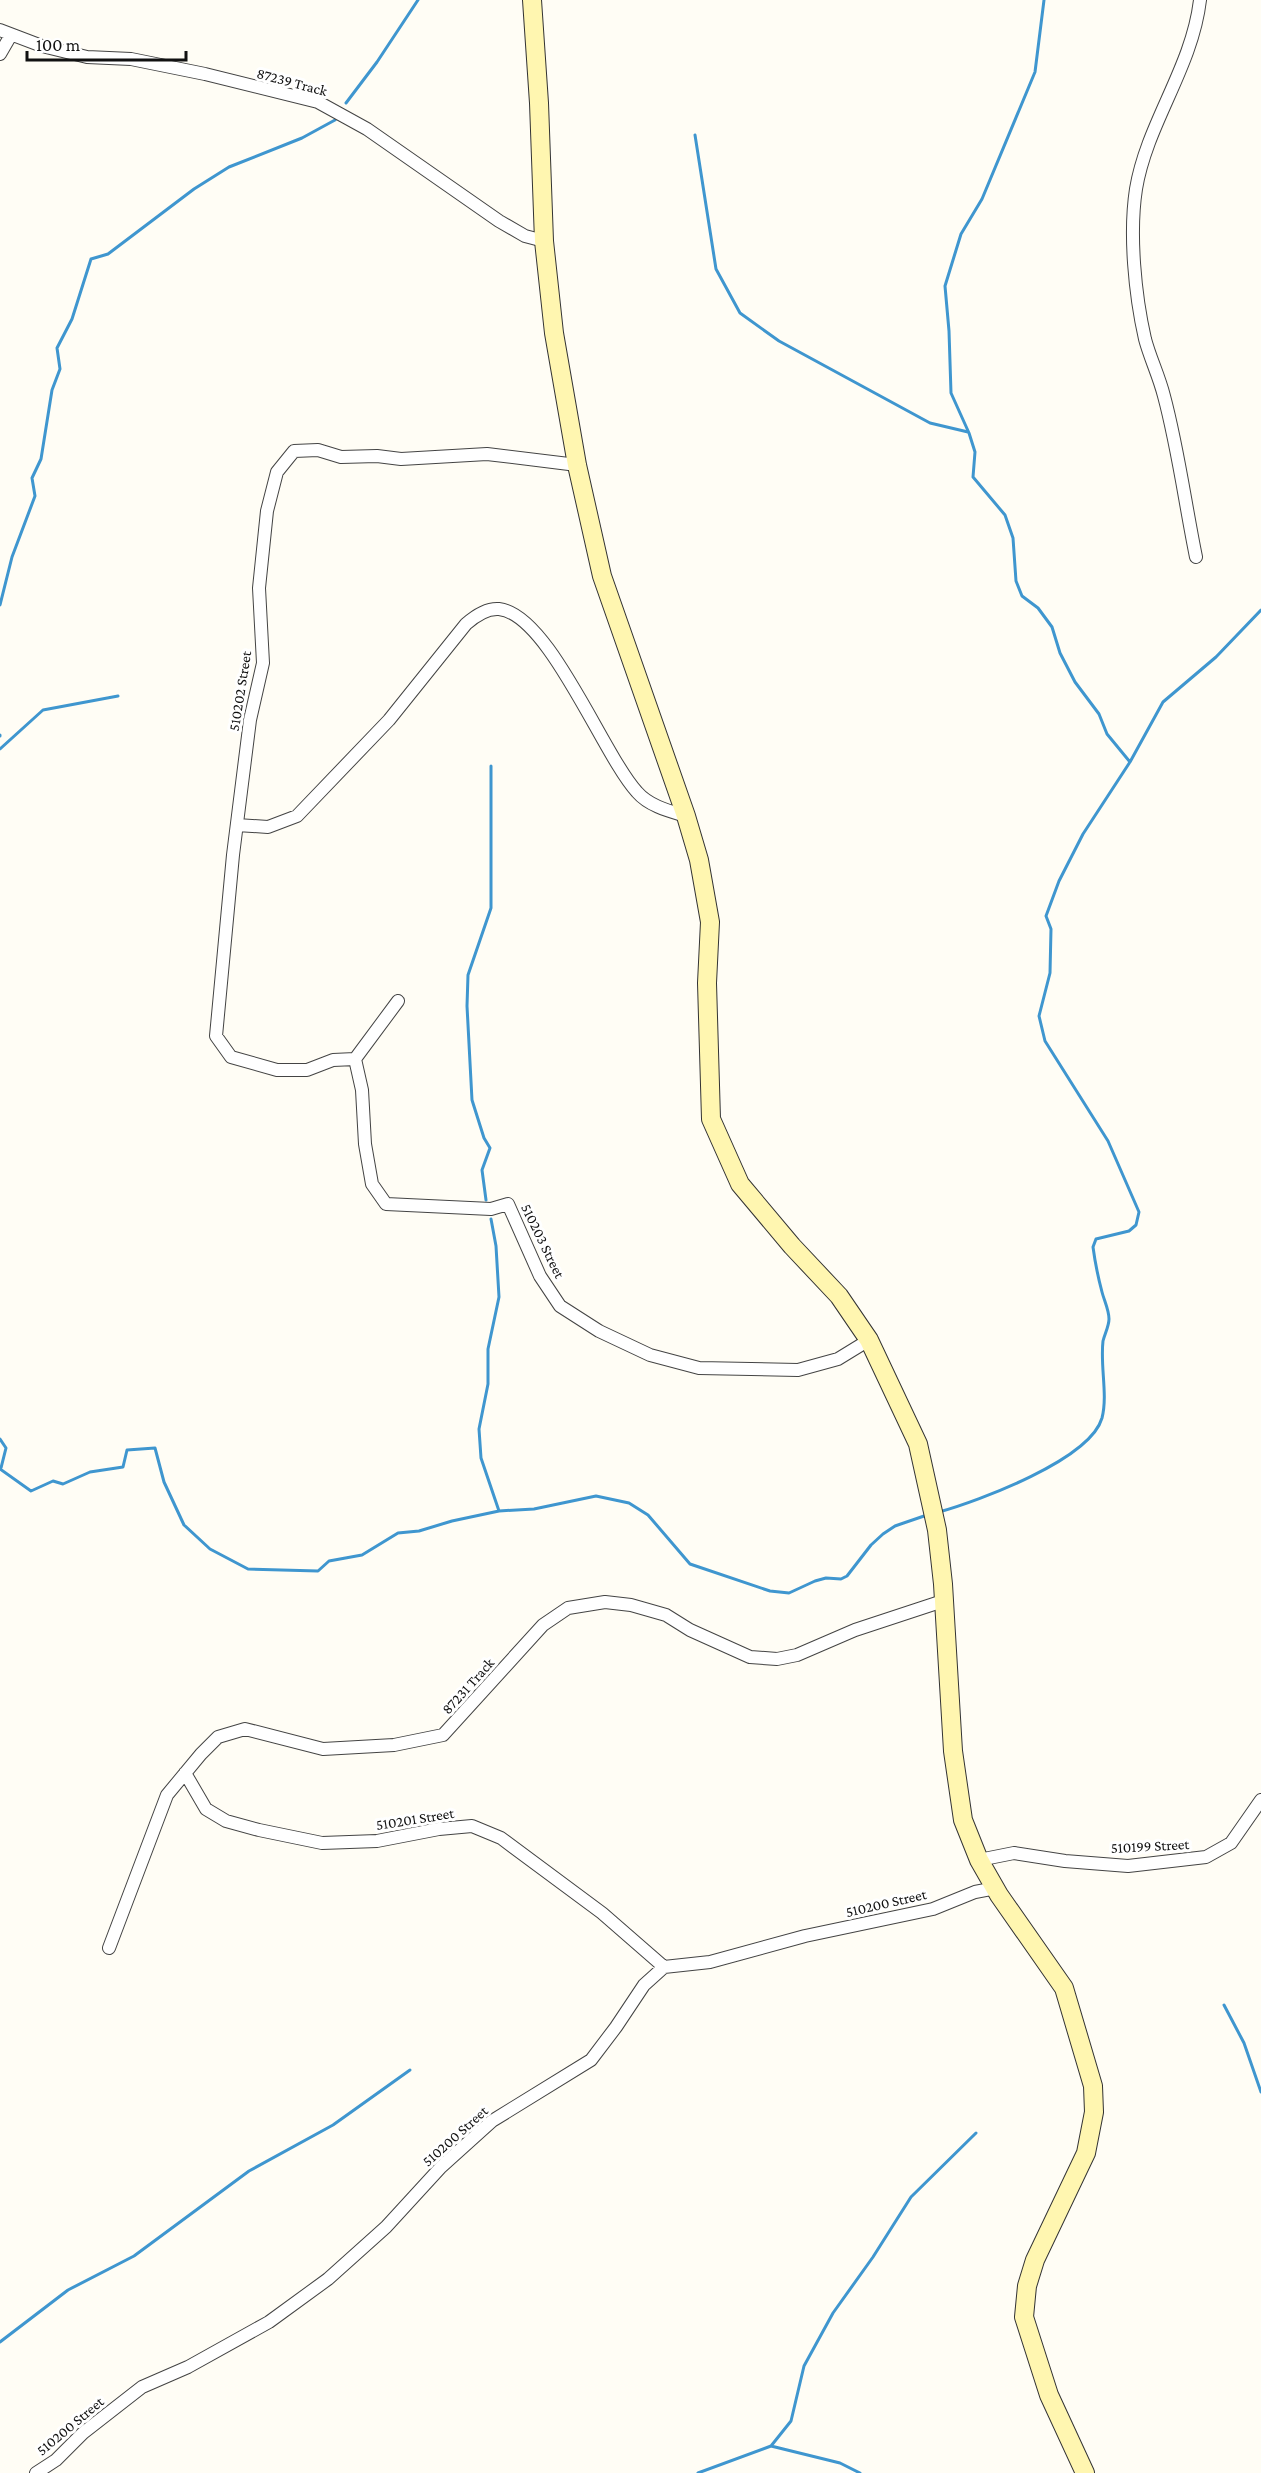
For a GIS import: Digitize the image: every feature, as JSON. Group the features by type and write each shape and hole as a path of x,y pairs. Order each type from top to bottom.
{"street":[{"path":"532,0 539,103 544,241 554,333 577,465 602,576 686,816 699,860 710,922 707,983 711,1119 740,1184 792,1246 839,1296 869,1340 918,1444 937,1530 944,1601 953,1751 963,1820 979,1860 999,1895 1064,1988 1093,2086 1094,2112 1086,2153 1035,2260 1027,2286 1024,2317 1049,2395 1085,2473"},
{"path":"1196,557 1164,396 1145,338 1136,276 1133,220 1136,189 1146,151 1188,54 1198,20 1200,0"},
{"path":"0,54 5,33"},
{"name":"87239 Track","path":"5,33 42,46 87,57 131,59 205,74 318,102 367,129 499,221 525,236 544,241"},
{"name":"510202 Street","path":"355,1059 333,1060 307,1070 276,1070 231,1057 216,1036 250,720 263,663 259,588 267,511 277,472 294,451 318,450 342,457 377,456 400,459 487,454 577,465"},
{"path":"237,825 268,827 297,816 389,720 466,624 479,613 498,609 510,613 535,632 556,659 622,775 639,795 661,808 686,816"},
{"path":"355,1059 398,1000"},
{"name":"510203 Street","path":"355,1059 362,1090 365,1144 372,1184 386,1203 491,1209 508,1204 540,1276 560,1306 599,1331 650,1355 699,1368 760,1371 798,1370 838,1359 869,1340"},
{"name":"87231 Track","path":"109,1947 168,1795 218,1737 244,1730 323,1749 394,1745 443,1735 543,1625 568,1608 605,1602 632,1605 666,1615 690,1630 750,1657 777,1659 797,1655 855,1630 944,1601"},
{"name":"510201 Street","path":"185,1773 206,1809 226,1821 322,1843 377,1841 439,1829 472,1826 501,1838 602,1912 664,1967"},
{"name":"510199 Street","path":"979,1860 1014,1853 1065,1861 1128,1866 1206,1857 1231,1843 1261,1800"},
{"name":"510200 Street","path":"36,2473 56,2460 83,2433 142,2387 188,2367 269,2322 328,2279 386,2227 441,2167 492,2121 591,2060 644,1985 664,1967 710,1962 805,1936 933,1909 975,1892 996,1888"}],"waterway":[{"path":"346,103 377,62 418,0"},
{"path":"1044,0 1035,72 982,199 961,234 945,286 951,393 975,452 973,477 1005,515 1013,538 1016,581 1022,596 1038,608 1052,627 1060,653 1075,682 1099,714 1107,734 1130,762"},
{"path":"0,605 12,557 35,496 32,478 41,459 52,390 60,369 57,348 72,319 91,259 108,254 194,189 229,167 302,138 335,120"},
{"path":"695,135 716,269 740,313 779,341 930,423 968,432"},
{"path":"939,1512 979,1499 1031,1477 1077,1449 1093,1434 1102,1418 1104,1409 1103,1341 1109,1319 1093,1247 1096,1239 1129,1231 1136,1225 1139,1212 1108,1141 1045,1041 1039,1016 1050,973 1051,929 1046,916 1059,881 1083,834 1130,762 1163,702 1216,657 1261,610"},
{"path":"0,749 43,710 118,696"},
{"path":"486,1200 482,1170 490,1148 484,1138 472,1100 467,1006 468,975 491,908 491,766"},
{"path":"491,1219 496,1246 499,1297 488,1349 488,1384 479,1429 481,1458 499,1511"},
{"path":"0,1439 6,1448 1,1468"},
{"path":"0,1469 31,1491 53,1481 63,1484 90,1472 123,1467 127,1450 155,1448 164,1482 184,1525 210,1549 248,1569 318,1571 329,1561 362,1555 398,1533 419,1531 499,1511 534,1509 596,1496 629,1503 648,1515 690,1564 770,1591 789,1593 815,1581 826,1578 841,1579 847,1576 871,1545 883,1534 895,1526 927,1515"},
{"path":"1224,2005 1244,2043 1261,2092"},
{"path":"0,2342 68,2290 134,2256 249,2171 333,2125 410,2070"},
{"path":"698,2473 771,2446 791,2421 804,2366 833,2313 873,2257 911,2197 976,2133"},
{"path":"771,2446 840,2463 860,2473"}]}
